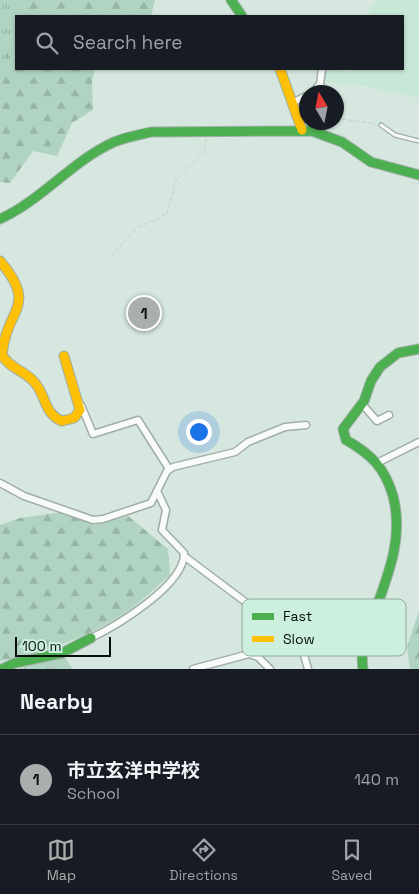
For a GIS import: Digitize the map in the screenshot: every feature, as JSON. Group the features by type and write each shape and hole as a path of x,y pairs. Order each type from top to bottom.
{"street":[{"path":"231,0 241,15"},
{"path":"280,70 299,122"},
{"path":"319,85 322,70"},
{"path":"292,103 299,100"},
{"path":"0,220 26,205 100,148 141,134 206,131 302,130 318,132 342,142 371,162 419,175"},
{"path":"0,261 17,281 19,294 17,307 1,338 4,358 10,365 34,379 55,419 71,420 78,414 80,404"},
{"path":"380,599 388,579 398,538 399,521 394,498 379,462 344,437 344,426 362,404 371,381 381,368 401,351 409,348 419,349"},
{"path":"64,356 80,404 93,434 138,420 169,469"},
{"path":"362,404 377,421 389,415"},
{"path":"0,483 24,496 97,520 151,503 169,469 198,459 235,452 248,442 285,427 306,425"},
{"path":"379,462 419,442"},
{"path":"157,491 166,510 162,530 181,550 184,556 242,600"},
{"path":"2,669 15,663 62,653 132,615 162,590 179,569 184,556"},
{"path":"193,669 242,656"},
{"path":"255,656 270,669"},
{"path":"304,656 308,669"},
{"path":"363,656 363,669"}],"lane":[{"path":"381,125 395,135 419,141"}],"path":[{"path":"344,118 354,118 381,125"},
{"path":"111,256 137,228 167,214 176,180 204,152 206,131"}],"shaded area":[{"path":"377,0 419,0 419,98 351,83 350,87 322,80 324,70 351,72 352,70 404,70 404,15 367,15"}],"green space":[{"path":"0,0 155,0 151,15 15,15 15,70 95,70 92,82 93,110 72,123 57,156 33,151 10,183 0,182"},
{"path":"0,0 33,0 26,15 15,15 15,38 0,68"},
{"path":"62,512 95,525 128,516 168,549 170,575 132,608 103,626 69,642 0,661 0,525 20,518"},
{"path":"419,611 419,669 410,669 407,647"},
{"path":"62,653 73,669 19,669"}],"traffic: fast":[{"path":"231,0 241,15"},
{"path":"0,219 30,202 84,159 99,150 119,140 151,132 312,131 342,142 371,162 419,175"},
{"path":"379,599 389,571 396,542 397,527 393,496 386,477 376,463 370,456 346,440 343,429 364,401 371,381 380,367 398,353 419,349"},
{"path":"2,669 15,663 62,653 91,638"},
{"path":"362,656 363,669"}],"traffic: slow":[{"path":"280,70 299,122"},
{"path":"0,261 11,276 17,288 19,299 5,339 2,355 9,364 31,379 39,388 48,409 56,418 62,421 74,418 80,410 64,356"}],"place":[{"name":"市立玄洋中学校","path":"144,313"}]}
